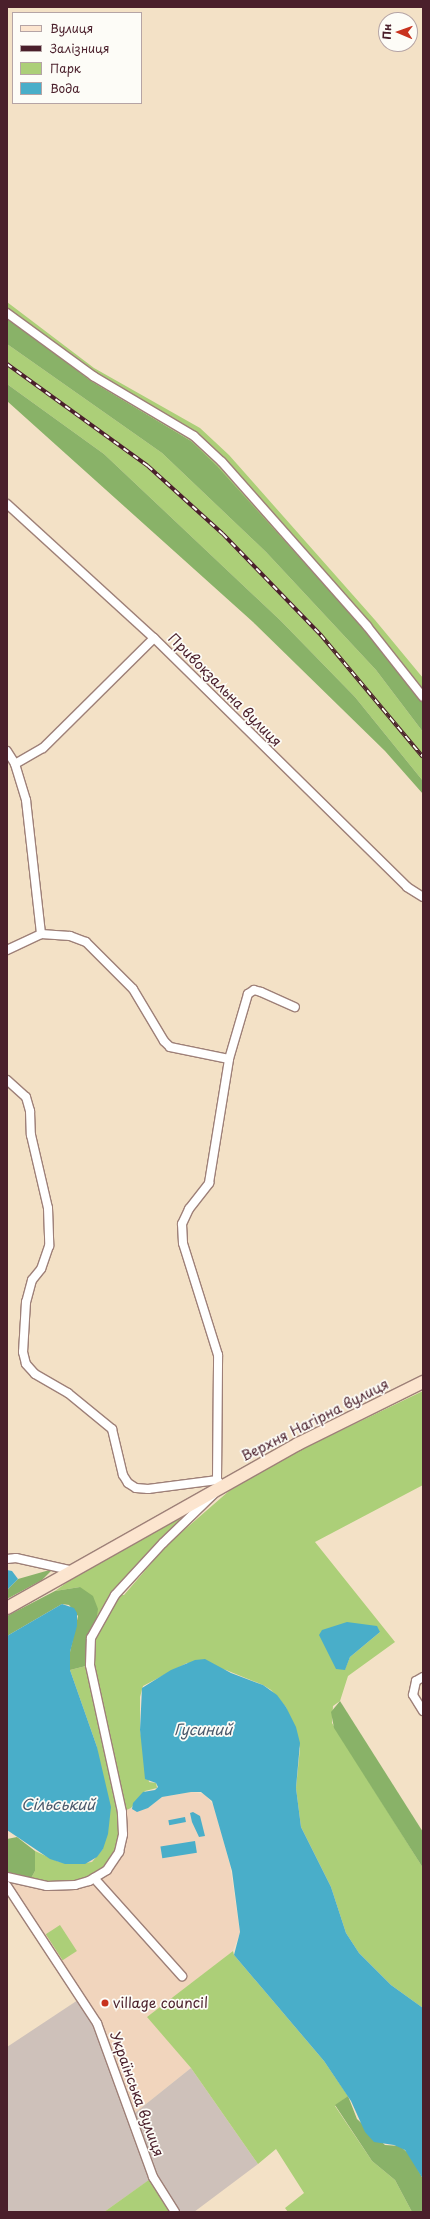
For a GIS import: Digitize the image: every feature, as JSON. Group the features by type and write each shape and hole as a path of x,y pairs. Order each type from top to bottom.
{"main road":[{"name":"Верхня Нагірна вулиця","path":"7,1608 74,1571 220,1483 423,1382"}],"street":[{"path":"7,313 94,376 194,436 222,462 361,620 423,697"},
{"name":"Привокзальна вулиця","path":"7,504 154,638 407,887 423,897"},
{"path":"15,764 43,748 154,638"},
{"path":"7,751 15,764 26,800 41,934"},
{"path":"7,950 41,934 70,936 86,942 102,955 133,989 164,1042 170,1047 229,1059"},
{"path":"7,1877 62,1887 82,1884 107,1870 116,1859 122,1844 123,1823 90,1665 92,1638 116,1595 220,1483 218,1355 183,1244 182,1224 189,1209 210,1183 229,1059 248,994 254,990 295,1007"},
{"path":"7,1080 26,1097 30,1111 31,1135 48,1208 49,1246 41,1269 32,1280 26,1302 24,1352 26,1364 35,1374 68,1393 112,1429 123,1475 128,1483 136,1488 148,1490 220,1483"},
{"path":"7,1559 16,1558 74,1571"},
{"path":"423,1677 416,1681 413,1695 423,1711"},
{"path":"94,1878 182,1976"},
{"name":"Українська вулиця","path":"7,1886 97,2023 153,2177 175,2212"}],"shaded area":[{"path":"191,1792 205,1794 214,1806 230,1865 240,1933 233,1951 148,2017 191,2068 131,2116 97,2023 7,1886 7,1877 122,1812 131,1808 148,1808 162,1797"},
{"path":"81,1998 97,2023 131,2116 191,2068 258,2164 194,2212 175,2212 152,2178 104,2212 7,2212 7,2047"}],"green space":[{"path":"7,302 94,368 200,428 229,455 375,620 423,678 423,703 363,628 191,441 91,381 7,317"},
{"path":"7,317 91,381 191,441 217,466 363,628 423,703 423,732 376,670 266,552 162,453 7,344"},
{"path":"7,344 162,453 266,552 376,670 423,732 423,781 355,697 281,621 104,454 7,384"},
{"path":"7,384 104,454 281,621 355,697 423,781 423,794 385,751 253,622 7,401"},
{"path":"423,1391 423,1485 315,1542 395,1642 348,1676 340,1701 333,1706 332,1723 423,1868 423,2008 391,1985 359,1953 346,1933 331,1887 301,1827 296,1788 300,1748 286,1707 271,1690 263,1685 226,1670 187,1663 143,1686 140,1697 140,1730 149,1782 156,1783 157,1788 145,1791 131,1808 122,1812 116,1859 82,1884 29,1882 35,1871 35,1851 59,1862 78,1864 92,1862 103,1849 97,1747 70,1670 90,1665 80,1587 55,1591 77,1575 190,1511 192,1513 116,1595 124,1595 167,1545 229,1491 288,1456","holes":["322,1630 380,1632 350,1657 345,1669"]},
{"path":"53,1569 42,1580 7,1599 7,1590 18,1579"},
{"path":"80,1587 93,1596 98,1609 90,1665 70,1670 70,1652 78,1616 69,1605 62,1604 7,1636 7,1616 55,1591"},
{"path":"340,1701 423,1832 423,1868 334,1728 331,1712"},
{"path":"17,1837 35,1851 35,1871 29,1882 7,1877 7,1839"},
{"path":"60,1925 77,1951 63,1960 46,1934"},
{"path":"233,1951 234,1955 324,2061 348,2096 335,2106 372,2161 395,2180 412,2212 288,2212 285,2208 304,2193 276,2149 258,2164 191,2068 147,2017"},
{"path":"348,2096 357,2119 385,2145 400,2146 410,2155 423,2179 423,2212 412,2212 395,2180 372,2161 335,2105"},
{"path":"153,2177 175,2212 104,2212"}],"water":[{"path":"7,1570 12,1571 18,1579 7,1590"},
{"name":"Сільський","path":"62,1604 74,1608 77,1613 77,1626 70,1652 70,1670 97,1747 111,1807 108,1834 103,1849 97,1857 85,1864 65,1864 50,1859 7,1830 7,1636"},
{"path":"347,1622 377,1626 380,1632 350,1657 345,1670 336,1669 319,1635 322,1630"},
{"name":"Гусиний","path":"205,1659 231,1673 263,1685 277,1695 286,1707 296,1727 300,1743 296,1788 301,1827 331,1887 346,1933 359,1953 391,1985 423,2008 423,2179 405,2150 394,2145 374,2142 365,2132 351,2101 324,2061 234,1955 240,1932 232,1871 212,1801 201,1792 191,1792 162,1797 148,1808 137,1812 132,1809 133,1803 143,1792 155,1790 158,1787 156,1783 145,1779 140,1730 142,1688 171,1670 195,1660"},
{"path":"193,1812 200,1816 205,1836 199,1837 192,1822 190,1813"},
{"path":"185,1817 186,1822 169,1825 168,1820"},
{"path":"195,1841 197,1853 162,1858 160,1846"}],"railway":[{"path":"7,364 148,466 223,534 321,635 423,757"}],"place":[{"name":"village council","path":"105,2003"}]}
